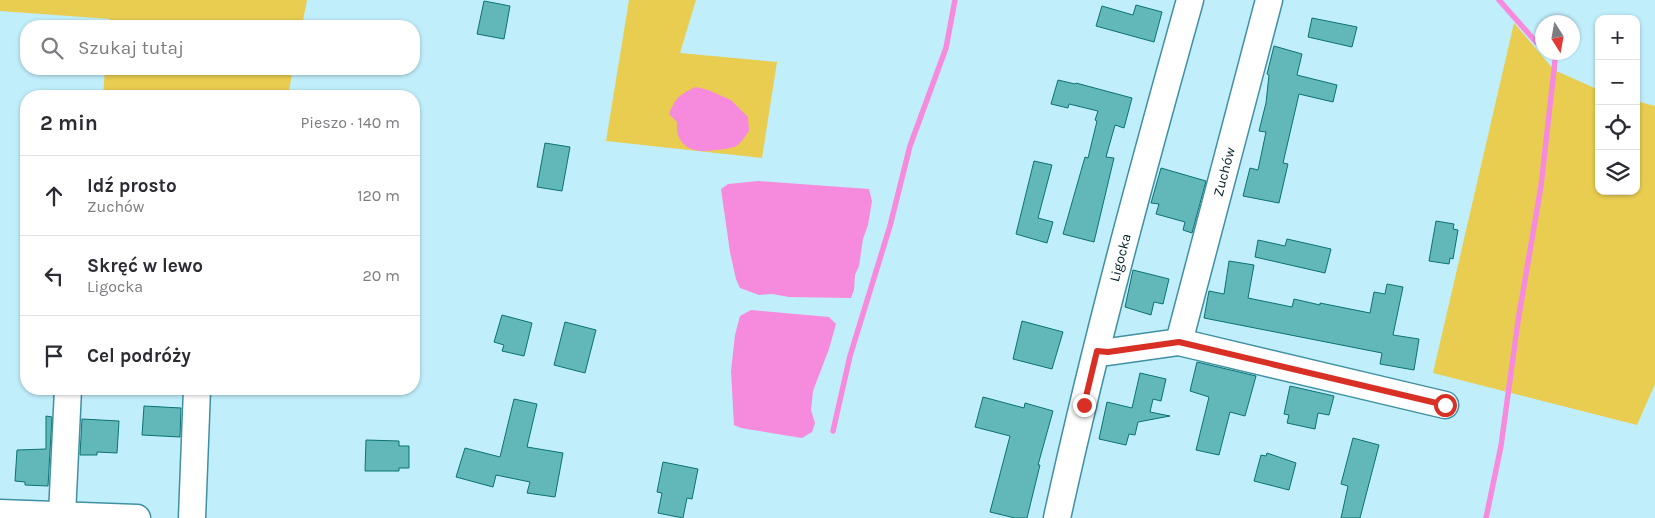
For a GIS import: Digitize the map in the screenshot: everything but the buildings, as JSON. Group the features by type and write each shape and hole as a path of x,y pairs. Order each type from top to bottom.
{"street":[{"name":"Ligocka","path":"1057,518 1139,181 1190,0"},
{"name":"Zuchów","path":"1179,342 1269,0"},
{"path":"1097,351 1108,352 1179,342 1445,405"},
{"path":"62,515 68,395"},
{"path":"192,518 196,395"},
{"path":"0,513 137,518"}],"shaded area":[{"path":"0,0 307,0 303,20 110,20 0,11"},
{"path":"629,0 696,0 680,53 777,62 762,158 606,141"},
{"path":"1514,23 1535,48 1535,60 1545,60 1554,70 1595,88 1595,195 1640,195 1640,102 1655,106 1655,384 1637,425 1433,373"},
{"path":"105,75 292,75 289,90 103,90"},
{"path":"696,87 731,100 748,117 749,131 739,144 734,147 701,151 688,147 679,138 677,122 669,114 679,97"},
{"path":"758,181 869,189 872,201 851,298 759,295 740,288 730,252 721,189 728,184"},
{"path":"751,310 829,317 836,324 813,391 811,410 815,423 812,432 802,438 741,428 734,425 731,371 735,335 740,316"}],"waterway":[{"path":"833,431 850,356 890,226 910,146 946,48 955,0"},
{"path":"1499,0 1535,41"},
{"path":"1486,518 1501,446 1518,321 1541,186 1555,60"}],"route":[{"path":"1084,405 1097,351 1108,352 1179,342 1445,405"}]}
